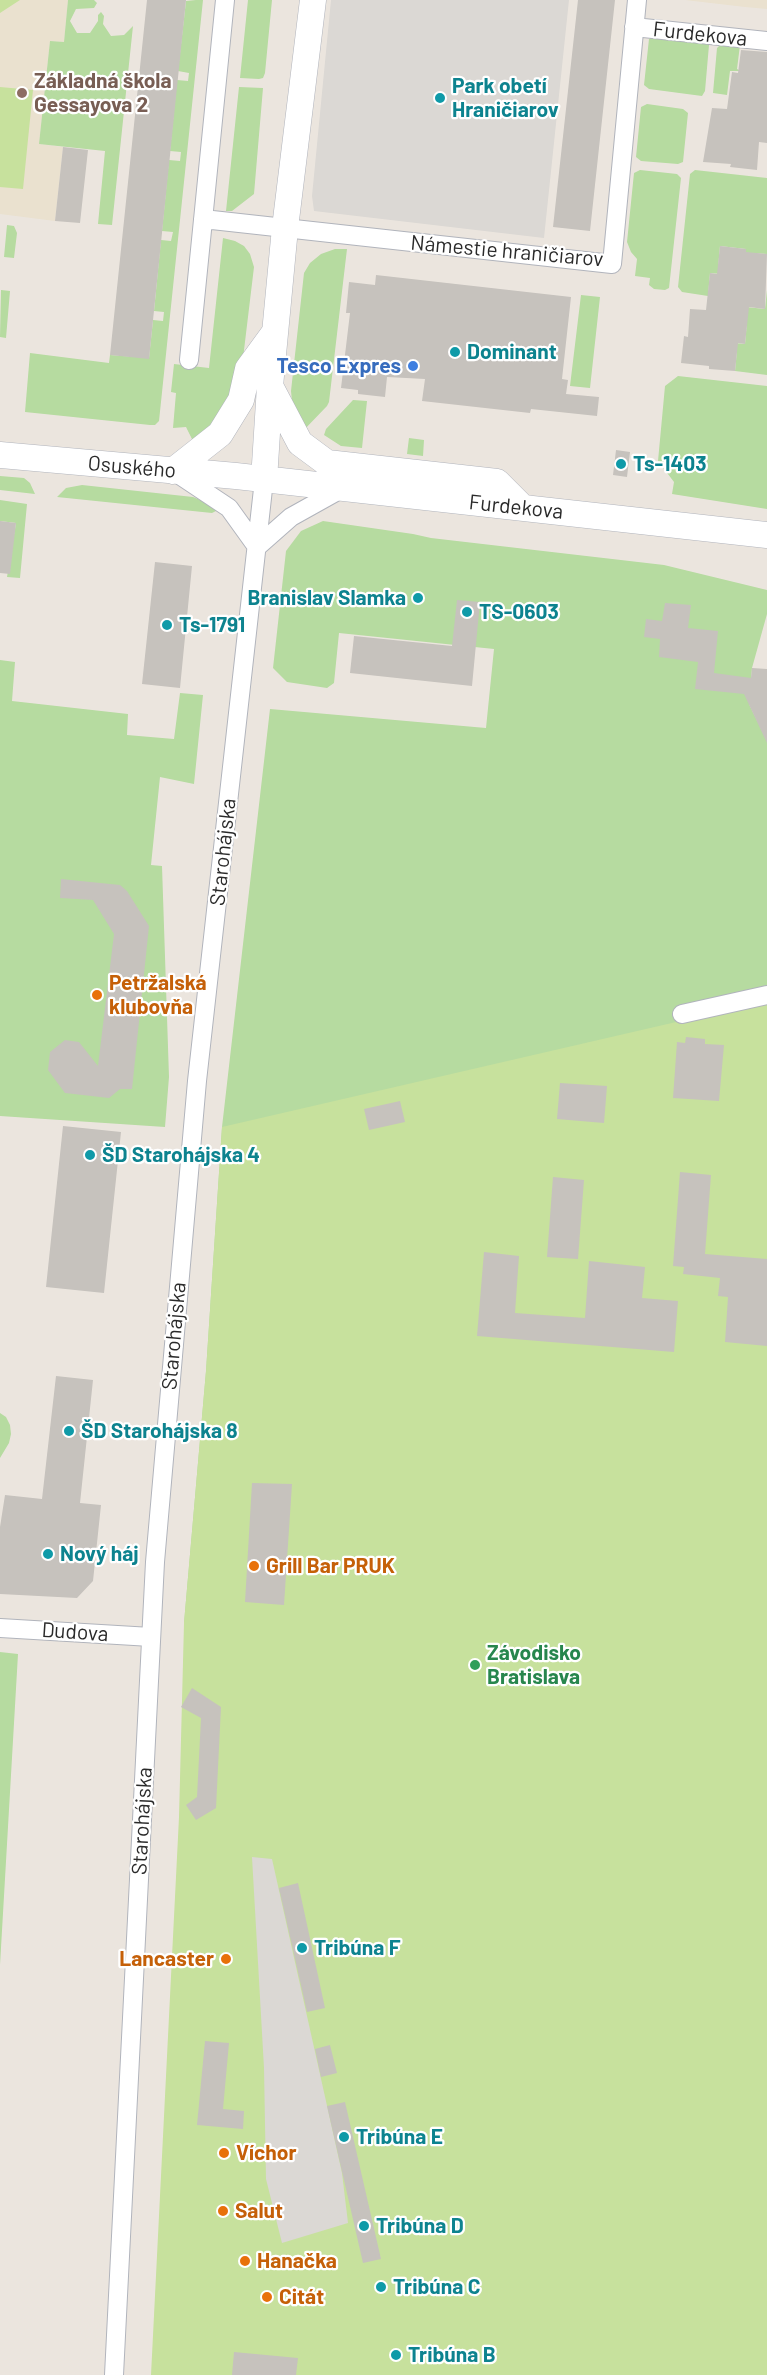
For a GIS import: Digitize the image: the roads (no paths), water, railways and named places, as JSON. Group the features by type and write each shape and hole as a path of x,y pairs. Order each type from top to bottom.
{"street":[{"path":"189,360 225,0"},
{"path":"264,480 270,386 285,228 313,0"},
{"name":"Námestie hraničiarov","path":"202,219 612,264 637,0"},
{"name":"Furdekova","path":"634,27 767,41"},
{"path":"275,332 248,369 241,399 220,434 173,471 229,508 256,547 291,516 343,488"},
{"path":"270,386 300,442 327,463 497,482 523,508"},
{"name":"Osuského","path":"0,455 264,480"},
{"name":"Furdekova","path":"264,480 767,535"},
{"name":"Starohájska","path":"114,2375 155,1562 194,1110 264,480"},
{"path":"682,1014 767,995"},
{"name":"Dudova","path":"0,1628 151,1637"}],"place":[{"name":"Základná škola Gessayova 2","path":"22,93"},
{"name":"Park obetí Hraničiarov","path":"440,98"},
{"name":"Dominant","path":"455,352"},
{"name":"Tesco Expres","path":"413,366"},
{"name":"Ts-1403","path":"621,464"},
{"name":"Branislav Slamka","path":"418,598"},
{"name":"TS-0603","path":"467,612"},
{"name":"Ts-1791","path":"167,625"},
{"name":"Petržalská klubovňa","path":"97,995"},
{"name":"ŠD Starohájska 4","path":"90,1155"},
{"name":"ŠD Starohájska 8","path":"69,1431"},
{"name":"Nový háj","path":"48,1554"},
{"name":"Grill Bar PRUK","path":"254,1566"},
{"name":"Závodisko Bratislava","path":"475,1665"},
{"name":"Tribúna F","path":"302,1948"},
{"name":"Lancaster","path":"226,1959"},
{"name":"Tribúna E","path":"344,2137"},
{"name":"Víchor","path":"224,2153"},
{"name":"Salut","path":"223,2211"},
{"name":"Tribúna D","path":"364,2226"},
{"name":"Hanačka","path":"245,2261"},
{"name":"Tribúna C","path":"381,2287"},
{"name":"Citát","path":"267,2297"},
{"name":"Tribúna B","path":"396,2355"}]}
